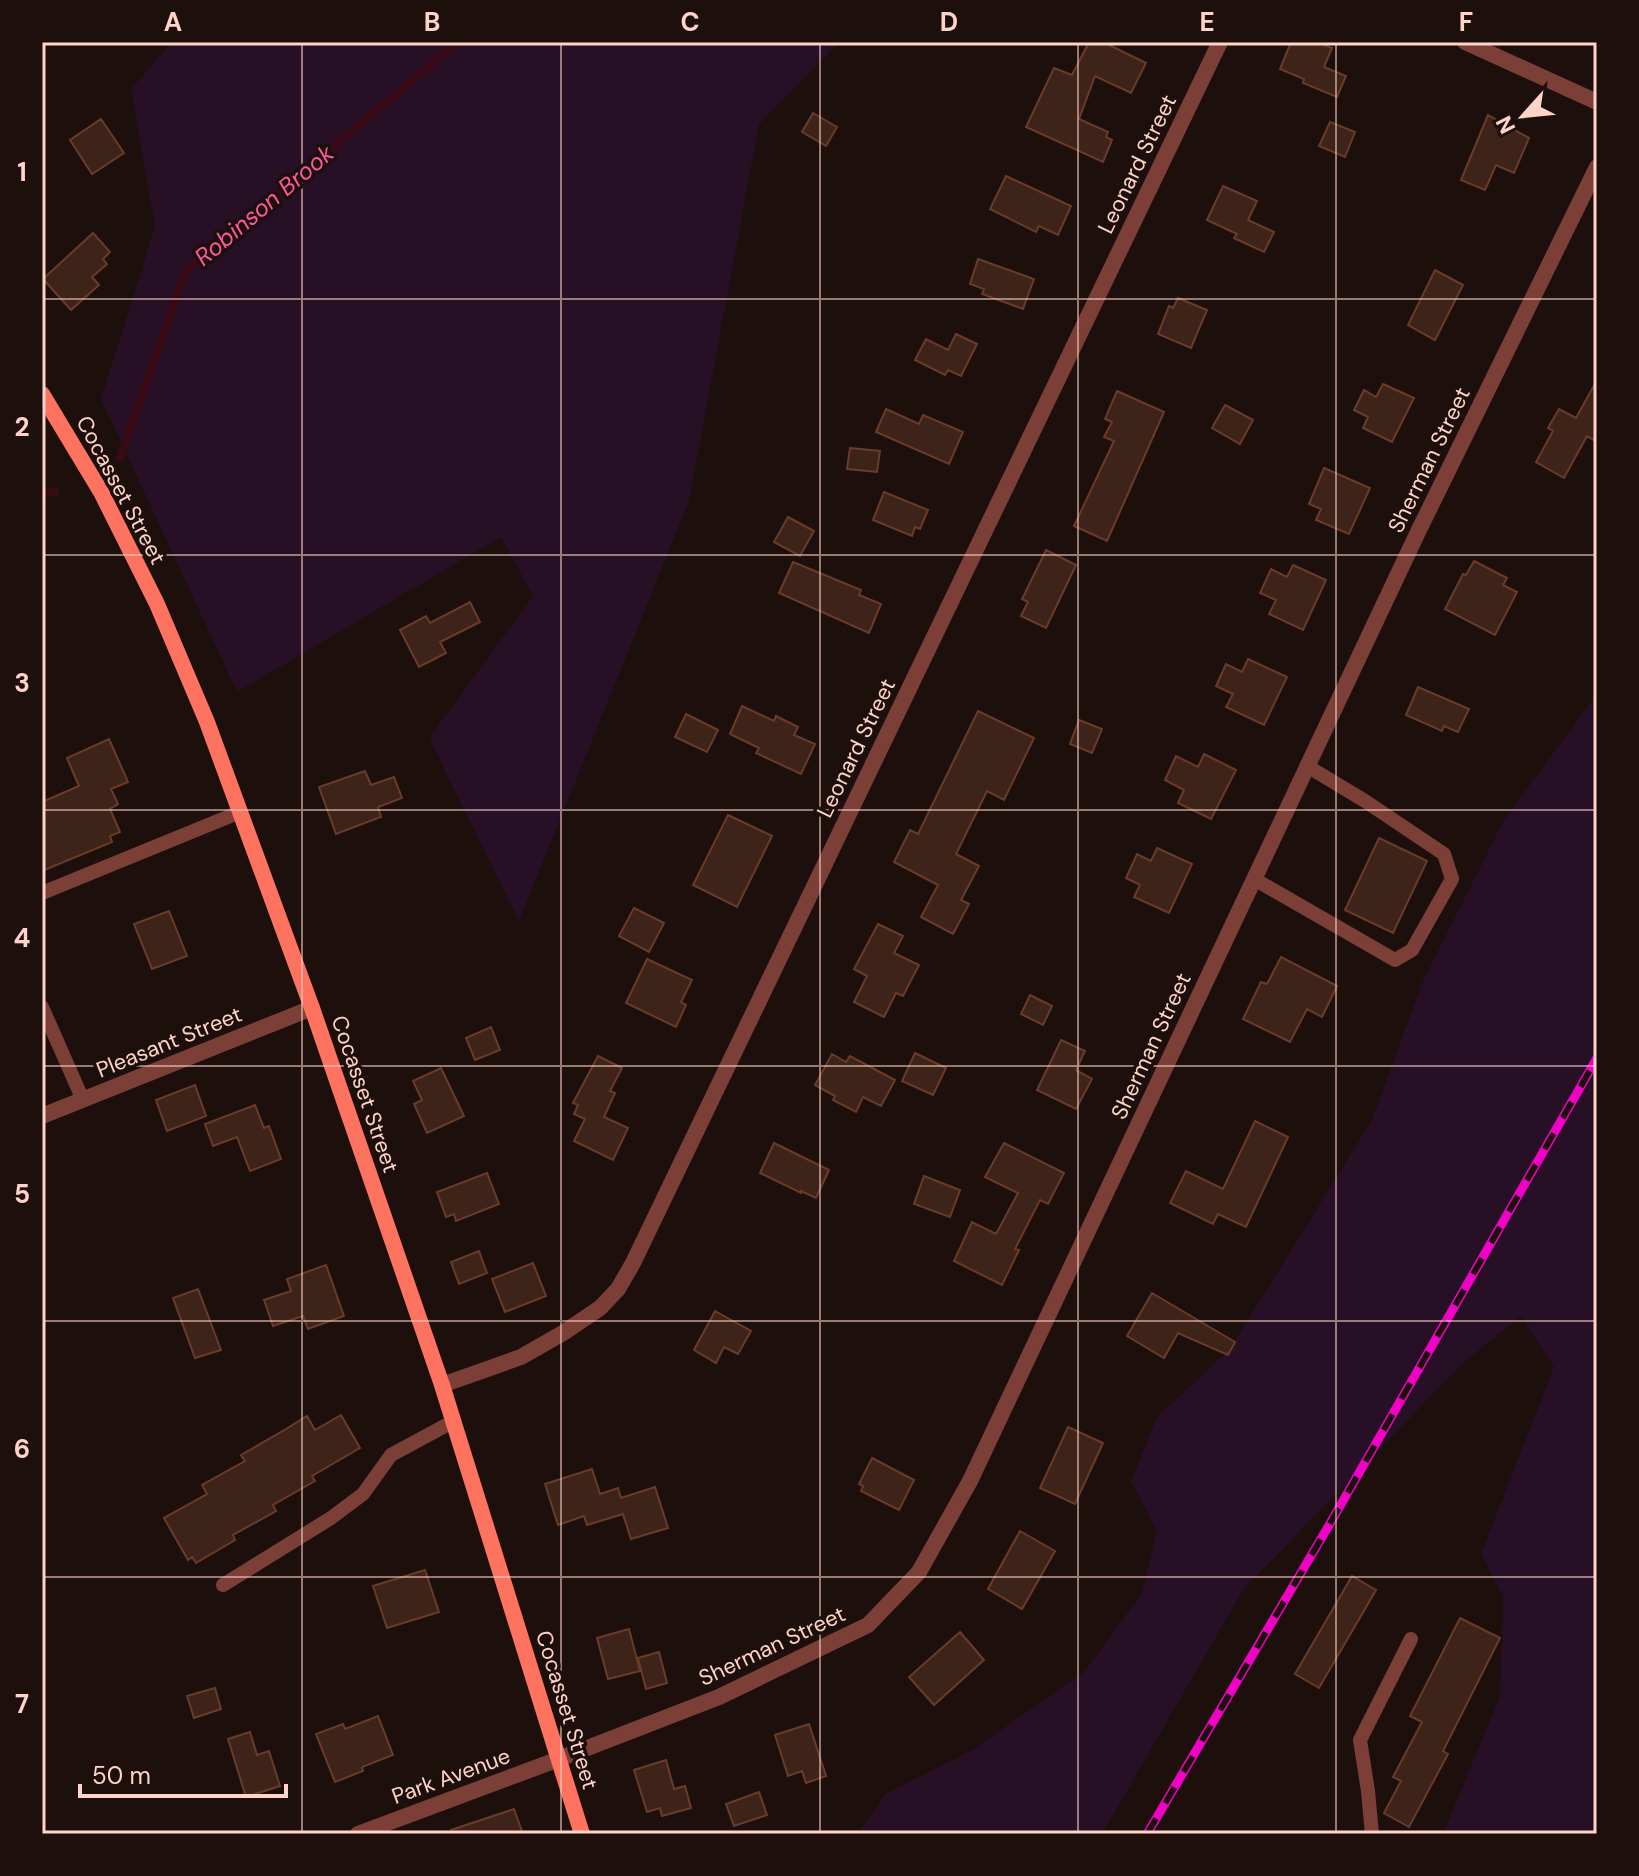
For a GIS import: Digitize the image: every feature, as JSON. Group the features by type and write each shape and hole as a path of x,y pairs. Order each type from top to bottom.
{"main road":[{"name":"Cocasset Street","path":"42,394 101,492 157,604 207,722 312,1008 442,1385 582,1834"}],"street":[{"name":"Leonard Street","path":"442,1385 521,1357 600,1308 618,1289 1220,42"},
{"path":"1465,42 1597,102"},
{"name":"Sherman Street","path":"559,1759 719,1697 868,1625 919,1572 970,1481 1423,520 1597,167"},
{"name":"Pleasant Street","path":"42,1116 312,1008"},
{"name":"Park Avenue","path":"358,1834 559,1759"}],"lane":[{"path":"1254,879 1395,960 1412,950 1452,879 1444,854 1307,766"},
{"path":"42,893 240,812"},
{"path":"42,1007 83,1100"},
{"path":"223,1585 331,1518 363,1494 391,1455 454,1421"},
{"path":"1372,1834 1360,1740 1411,1639"}],"shaded area":[{"path":"172,42 839,42 759,124 689,501 519,921 429,738 533,596 501,537 237,692 101,399 155,227 131,89"},
{"path":"1597,694 1597,1834 1443,1834 1500,1696 1503,1597 1481,1554 1554,1367 1521,1316 1462,1364 1243,1590 1102,1834 858,1834 885,1794 974,1749 1085,1671 1142,1593 1157,1531 1131,1481 1157,1417 1230,1349 1372,1120 1423,981 1504,820"}],"building":[{"path":"1089,42 1108,42 1146,63 1131,93 1095,76 1079,119 1108,132 1106,137 1112,140 1103,162 1026,127 1054,68 1072,75"},
{"path":"1291,42 1317,42 1332,48 1324,67 1346,76 1337,97 1303,83 1304,79 1280,69"},
{"path":"813,113 837,127 826,146 802,132"},
{"path":"1488,115 1529,138 1514,173 1496,165 1485,190 1461,180"},
{"path":"101,119 124,153 92,174 70,140"},
{"path":"1330,122 1355,132 1345,157 1319,146"},
{"path":"1006,176 1071,206 1058,235 1039,226 1036,232 990,209"},
{"path":"1223,186 1257,201 1248,220 1274,232 1264,252 1234,238 1237,234 1207,220"},
{"path":"93,233 110,252 103,259 107,264 92,277 99,285 71,310 43,279"},
{"path":"978,259 1034,279 1023,309 982,294 984,289 970,284"},
{"path":"1435,270 1463,285 1435,340 1408,325"},
{"path":"1178,298 1207,310 1191,348 1158,334 1169,306 1173,308"},
{"path":"956,334 977,344 961,376 948,370 945,375 915,360 926,339 948,350"},
{"path":"1597,380 1597,442 1587,436 1564,478 1536,462 1553,431 1548,428 1559,409 1576,418"},
{"path":"1383,384 1414,398 1392,442 1363,428 1368,417 1354,410 1364,390 1376,397"},
{"path":"1117,391 1164,412 1107,541 1074,526 1114,441 1104,437 1112,422 1105,419"},
{"path":"1225,405 1253,420 1240,444 1212,428"},
{"path":"886,409 919,424 923,415 963,432 949,464 876,432"},
{"path":"850,448 880,451 877,472 847,469"},
{"path":"1324,468 1370,488 1349,534 1316,520 1321,509 1309,504"},
{"path":"884,492 928,510 920,529 915,527 912,536 873,520"},
{"path":"788,517 814,531 800,556 774,542"},
{"path":"1046,550 1076,565 1046,628 1021,616 1028,602 1022,599"},
{"path":"1474,561 1507,578 1503,585 1517,592 1495,635 1445,609 1463,574 1466,575"},
{"path":"793,562 861,590 859,595 881,604 869,633 779,593"},
{"path":"1293,565 1326,580 1303,630 1269,614 1276,600 1260,593 1271,569 1287,577"},
{"path":"470,602 480,622 440,642 446,653 419,667 400,630 426,616 430,623"},
{"path":"1248,659 1287,677 1264,725 1226,707 1233,694 1216,686 1226,664 1242,672"},
{"path":"1418,687 1469,709 1458,732 1444,726 1442,731 1406,715"},
{"path":"742,706 774,721 776,716 798,727 794,735 815,744 801,774 756,753 759,748 730,734"},
{"path":"978,711 1034,738 1004,800 987,791 956,854 979,866 961,900 969,904 953,934 921,917 938,885 894,862 910,830 918,834"},
{"path":"686,714 718,730 707,752 675,737"},
{"path":"1079,720 1102,729 1092,753 1070,744"},
{"path":"109,739 128,782 111,789 118,804 110,809 120,832 110,836 112,842 42,871 42,802 79,786 67,758"},
{"path":"1204,754 1236,770 1211,819 1178,803 1184,790 1165,780 1176,756 1198,767"},
{"path":"365,771 371,785 394,777 402,798 378,807 381,817 336,834 319,787"},
{"path":"728,815 772,836 737,907 693,885"},
{"path":"1379,838 1427,861 1393,933 1345,910"},
{"path":"1157,848 1192,864 1169,913 1134,897 1140,885 1126,878 1137,854 1151,861"},
{"path":"634,908 664,923 649,952 619,936"},
{"path":"169,911 187,956 152,969 134,924"},
{"path":"878,924 903,936 894,953 919,965 903,996 896,993 884,1017 854,1002 867,976 854,969"},
{"path":"1281,957 1337,986 1322,1017 1307,1009 1290,1042 1243,1019 1261,982 1267,984"},
{"path":"647,959 692,980 681,1002 686,1005 676,1027 626,1003"},
{"path":"1030,995 1052,1006 1043,1025 1021,1014"},
{"path":"491,1027 500,1050 475,1060 466,1038"},
{"path":"1061,1040 1085,1051 1076,1070 1092,1079 1076,1109 1037,1090"},
{"path":"915,1053 946,1068 933,1095 902,1081"},
{"path":"832,1054 846,1062 850,1056 895,1080 881,1106 863,1097 856,1112 833,1100 835,1096 815,1085"},
{"path":"598,1056 622,1068 610,1091 615,1093 604,1117 628,1128 613,1160 574,1141 585,1119 574,1114 578,1105 573,1103"},
{"path":"441,1068 464,1116 427,1133 414,1104 422,1100 413,1081"},
{"path":"195,1085 206,1116 167,1131 156,1100"},
{"path":"255,1105 264,1128 269,1126 281,1159 250,1171 237,1137 213,1146 205,1124"},
{"path":"1255,1121 1288,1137 1246,1227 1218,1214 1213,1224 1170,1203 1186,1171 1223,1189"},
{"path":"774,1143 829,1170 816,1198 760,1173"},
{"path":"1004,1143 1064,1173 1048,1204 1040,1200 1015,1249 1019,1250 1002,1285 954,1261 972,1222 996,1234 1018,1193 985,1177"},
{"path":"487,1173 499,1204 456,1221 454,1214 446,1217 437,1192"},
{"path":"924,1176 960,1190 950,1217 914,1204"},
{"path":"479,1251 487,1273 459,1284 451,1262"},
{"path":"533,1263 546,1296 505,1312 492,1279"},
{"path":"326,1265 344,1316 308,1329 303,1316 273,1326 264,1300 291,1291 287,1279"},
{"path":"198,1289 221,1350 195,1358 173,1298"},
{"path":"1152,1293 1235,1342 1228,1355 1178,1333 1164,1358 1127,1336"},
{"path":"715,1311 751,1331 738,1354 724,1347 716,1363 694,1350"},
{"path":"341,1415 360,1448 312,1476 315,1481 273,1505 276,1511 233,1535 235,1540 196,1563 192,1557 188,1560 164,1518 207,1494 202,1485 245,1461 241,1455 307,1416 315,1430"},
{"path":"1068,1427 1103,1443 1075,1504 1040,1488"},
{"path":"872,1458 914,1480 899,1510 861,1491 863,1486 859,1484"},
{"path":"592,1469 600,1494 618,1488 621,1498 655,1487 668,1528 631,1539 623,1514 587,1525 584,1516 558,1525 545,1484"},
{"path":"1020,1531 1055,1551 1022,1609 988,1589"},
{"path":"425,1570 439,1612 387,1628 373,1586"},
{"path":"1352,1576 1376,1590 1319,1688 1295,1674"},
{"path":"1460,1618 1500,1638 1443,1751 1448,1754 1409,1827 1384,1813 1401,1781 1393,1777 1422,1722 1410,1716"},
{"path":"629,1629 640,1671 608,1679 597,1638"},
{"path":"960,1632 984,1660 934,1705 909,1677"},
{"path":"659,1652 667,1683 646,1689 638,1658"},
{"path":"215,1688 221,1709 194,1718 187,1696"},
{"path":"378,1716 393,1755 335,1782 316,1734 343,1724 345,1729"},
{"path":"809,1724 826,1776 806,1783 802,1771 788,1776 775,1735"},
{"path":"250,1732 257,1755 269,1751 280,1786 246,1797 228,1739"},
{"path":"666,1760 674,1789 685,1786 691,1808 662,1816 660,1808 647,1812 634,1770"},
{"path":"759,1792 767,1815 734,1826 726,1804"},
{"path":"514,1809 523,1834 452,1834 451,1830"}],"waterway":[{"name":"Robinson Brook","path":"120,458 186,270 458,42"},
{"name":"Robinson Brook","path":"42,494 55,492"}],"railway":[{"path":"1147,1834 1328,1527 1597,1058"}]}
